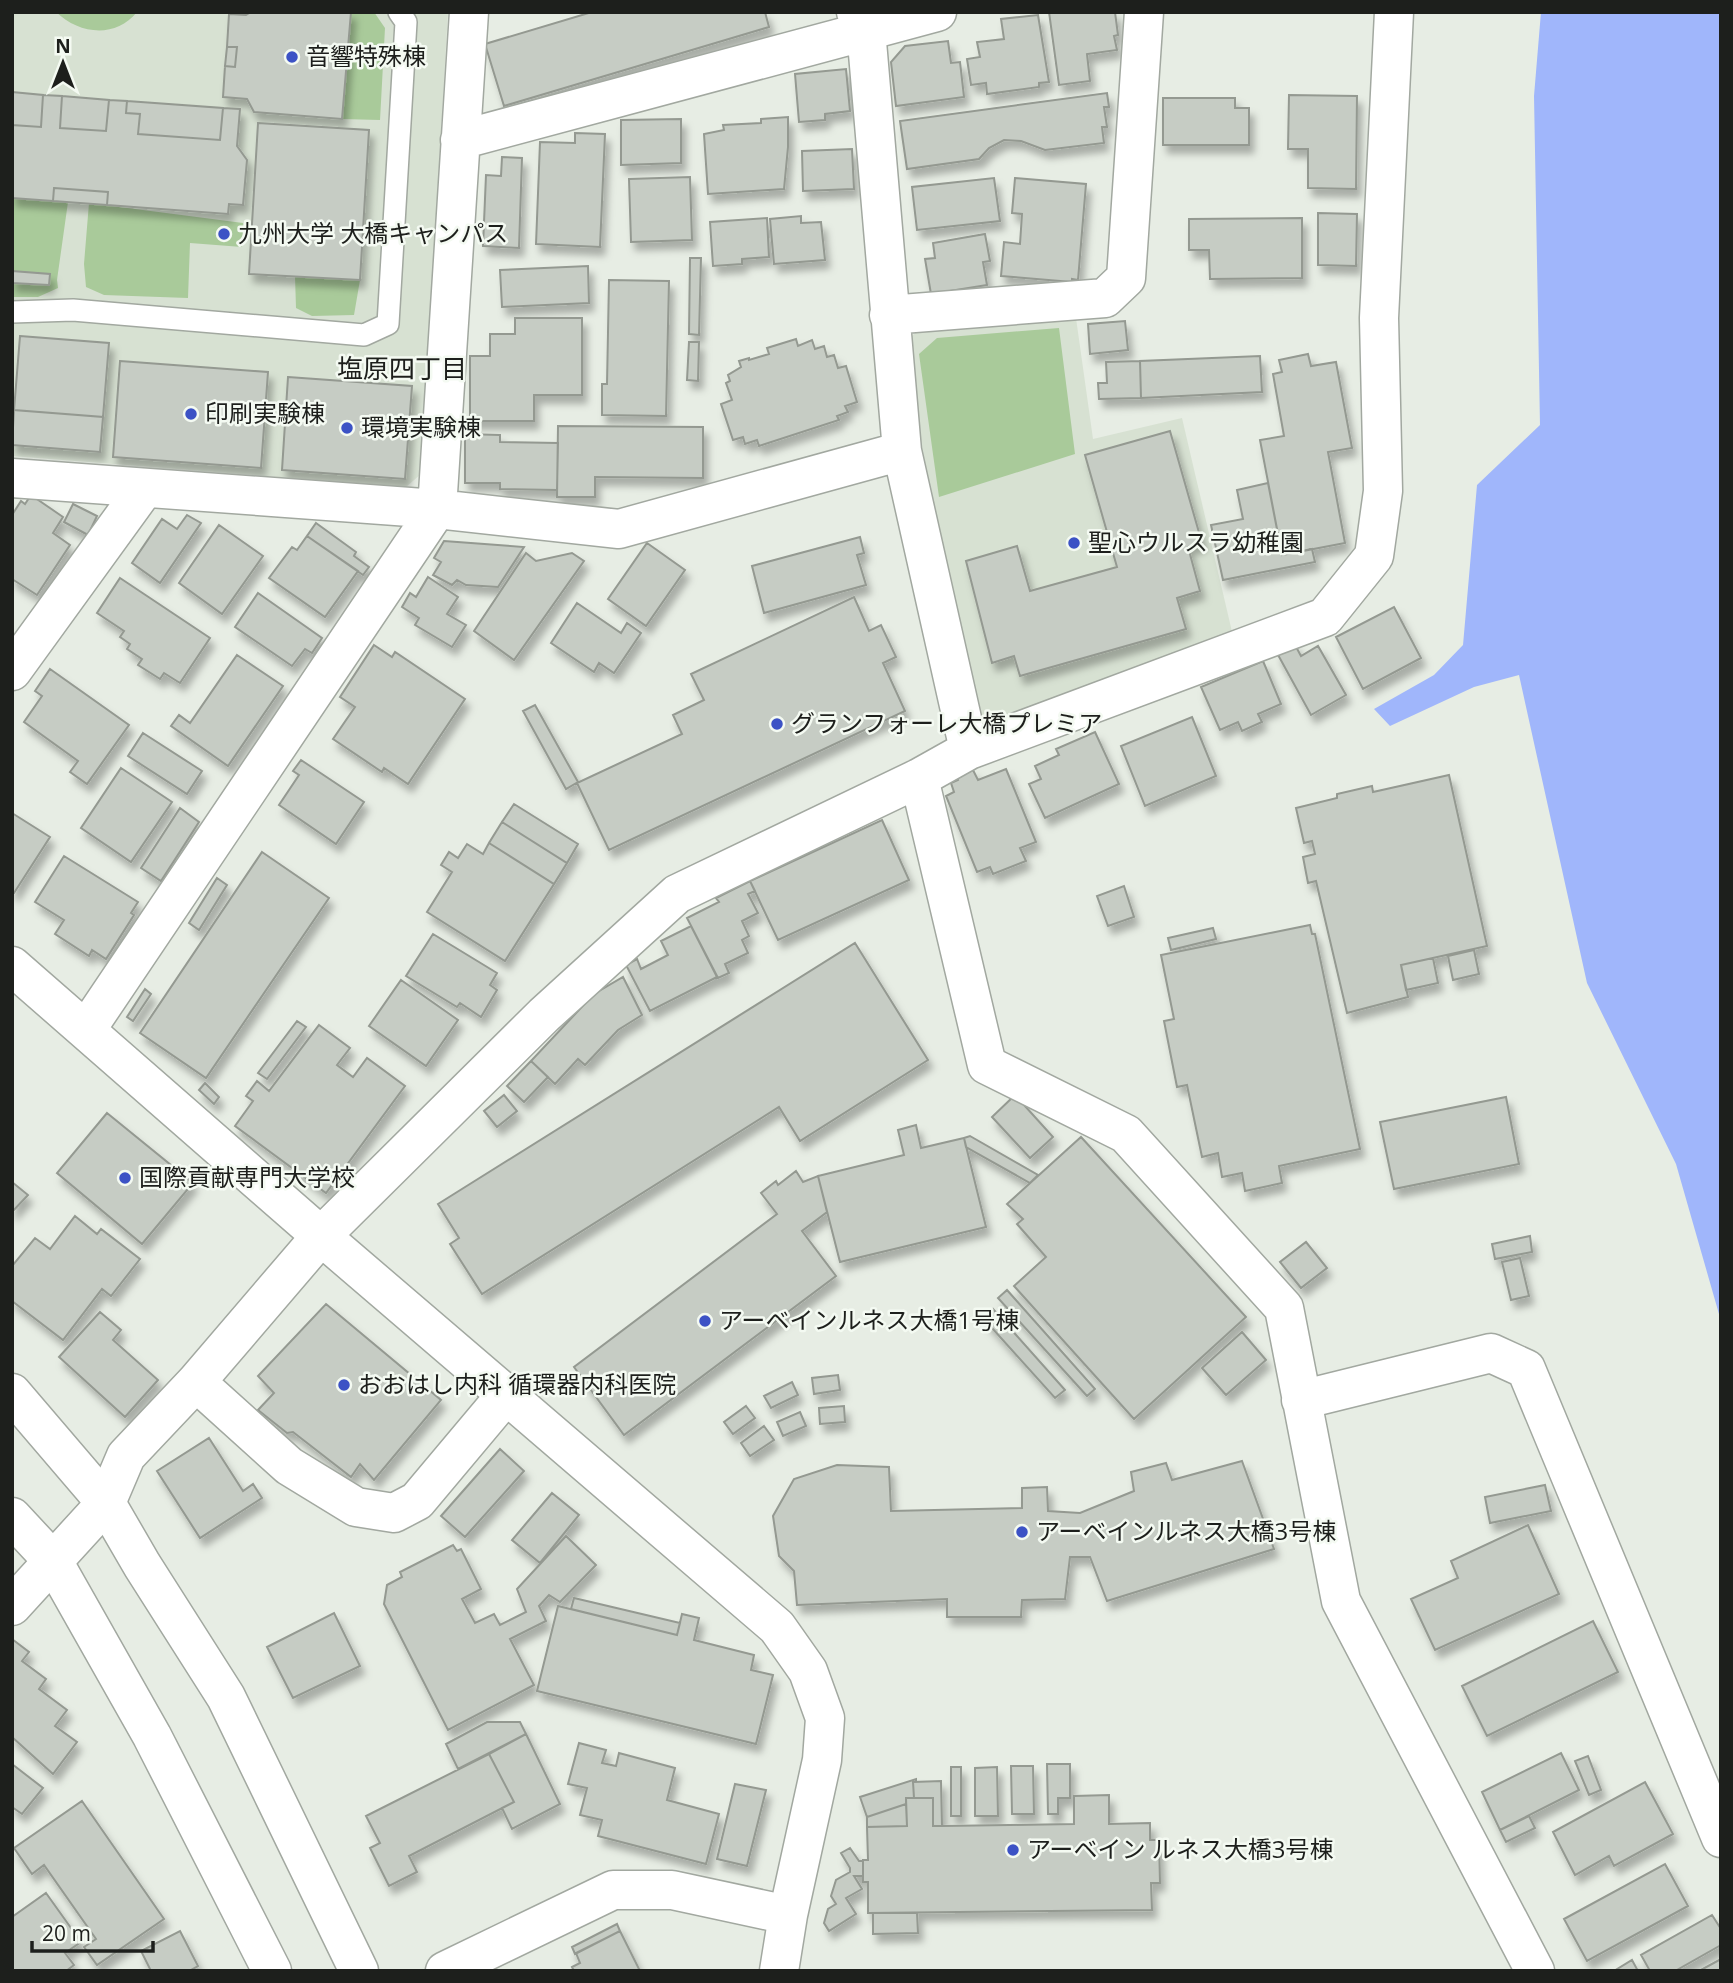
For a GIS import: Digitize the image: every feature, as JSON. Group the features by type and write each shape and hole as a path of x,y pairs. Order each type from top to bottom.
{"street":[{"path":"86,1030 437,509 469,12"},
{"path":"460,140 861,21 937,12"},
{"path":"889,315 1105,298 1126,278 1144,12"},
{"path":"12,1606 106,1503 126,1456 196,1382 321,1236 544,1015 677,894 919,778 969,750 1325,617 1374,556 1383,491 1379,318 1394,12"},
{"path":"861,21 901,451 969,750"},
{"path":"12,478 437,509 620,529 901,451"},
{"path":"12,671 144,489"},
{"path":"919,778 987,1065 1126,1134 1284,1308 1341,1601 1535,1971"},
{"path":"12,966 321,1236 777,1627 808,1671 825,1718 822,1760 788,1915 779,1971"},
{"path":"1301,1400 1491,1353 1526,1369 1721,1839"},
{"path":"196,1382 289,1466 356,1507 394,1513 417,1501 506,1395"},
{"path":"12,1393 106,1503 226,1697 359,1971"},
{"path":"12,1517 53,1561 152,1736 272,1971"},
{"path":"444,1971 613,1889 672,1890 788,1915"}],"lane":[{"path":"12,312 73,310 364,335 388,324 406,22 399,12"}],"shaded area":[{"name":"九州大学 大橋キャンパス","path":"12,12 448,12 421,474 406,487 12,456"},
{"name":"聖心ウルスラ幼稚園","path":"1075,311 1093,439 1182,418 1233,636 993,728 972,718 917,450 905,343 921,327"}],"green space":[{"path":"56,12 137,12 118,26 97,30 75,25"},
{"path":"351,12 374,12 385,28 380,120 342,119"},
{"path":"12,198 68,202 58,288 38,297 12,297"},
{"path":"89,203 243,223 242,247 190,243 188,298 104,295 86,287 84,264"},
{"path":"295,276 360,280 354,315 312,316 296,308"},
{"path":"1059,328 1075,454 939,497 919,354 937,338"}],"water":[{"path":"1541,12 1721,12 1721,1321 1676,1164 1587,983 1519,675 1474,687 1390,726 1374,709 1434,675 1463,645 1477,485 1540,425 1534,96"}],"building":[{"name":"音響特殊棟","path":"251,12 351,12 342,119 254,112 247,99 223,97 225,66 235,67 237,47 227,47 229,14 246,15"},
{"path":"592,12 765,12 769,27 504,106 485,44"},
{"path":"1049,12 1115,12 1118,35 1114,36 1117,50 1087,54 1090,81 1059,85"},
{"path":"1038,15 1049,82 1039,83 1039,87 987,94 986,83 971,85 967,59 980,57 977,42 1004,39 1001,19"},
{"path":"948,41 951,63 960,62 964,97 896,106 891,62 905,46"},
{"path":"227,47 237,47 235,67 225,66"},
{"path":"846,69 850,111 825,114 825,120 799,122 795,74"},
{"path":"12,92 43,95 41,127 12,125"},
{"path":"1107,93 1109,107 1104,107 1107,127 1102,127 1104,143 1045,150 1021,141 1004,140 989,148 979,159 907,169 900,121"},
{"path":"43,95 62,96 60,128 106,131 109,100 127,101 126,113 140,114 138,134 220,140 223,108 240,109 237,146 247,160 243,205 229,204 228,214 107,205 108,192 54,188 53,201 12,198 12,125 41,127"},
{"path":"1289,95 1357,96 1356,189 1308,188 1308,149 1288,149"},
{"path":"62,96 109,100 106,131 60,128"},
{"path":"1163,98 1235,98 1235,108 1249,108 1249,145 1163,145"},
{"path":"127,101 223,108 220,140 138,134 140,114 126,113"},
{"path":"788,117 784,189 708,194 704,134 724,130 723,125 761,123 761,119"},
{"path":"681,119 681,163 621,165 621,120"},
{"path":"258,123 369,130 360,280 249,274"},
{"path":"575,133 605,134 600,247 536,244 540,142 575,143"},
{"path":"852,149 854,189 803,191 802,151"},
{"path":"502,157 522,158 519,248 483,246 486,175 501,176"},
{"path":"690,177 692,240 631,242 629,179"},
{"path":"994,178 1000,221 917,230 912,187"},
{"path":"1015,178 1086,184 1078,280 1072,279 1072,282 1001,276 1004,242 1020,244 1022,214 1012,213"},
{"path":"54,188 108,192 107,205 53,201"},
{"path":"1318,213 1357,214 1356,266 1318,265"},
{"path":"801,216 801,223 821,222 825,260 774,264 770,219"},
{"path":"767,218 769,257 742,259 742,264 713,266 710,222"},
{"path":"1302,218 1302,278 1210,279 1209,250 1189,250 1189,219"},
{"path":"985,234 990,261 983,262 987,285 931,294 925,259 935,258 933,243"},
{"path":"690,258 701,258 699,335 689,334"},
{"path":"588,266 589,303 502,307 500,270"},
{"path":"12,271 50,274 49,285 12,283"},
{"path":"609,280 669,281 666,416 602,415 602,384 607,384"},
{"path":"515,318 582,318 582,395 534,395 534,421 470,421 470,356 490,356 490,334 515,334"},
{"path":"1125,321 1128,350 1090,354 1088,324"},
{"path":"20,336 109,343 103,417 14,410"},
{"path":"796,339 798,346 812,340 815,349 824,346 827,357 834,355 838,368 846,366 857,402 845,406 848,412 837,416 839,420 759,446 757,440 745,444 743,437 733,440 721,404 732,400 726,383 730,381 728,375 741,367 739,361 769,354 767,348"},
{"path":"689,342 699,342 698,381 687,380"},
{"path":"1308,354 1311,366 1336,362 1352,448 1328,452 1345,543 1282,555 1260,440 1284,436 1273,374 1282,372 1279,360"},
{"path":"1260,356 1262,392 1141,398 1140,361"},
{"name":"印刷実験棟","path":"120,361 268,372 261,468 113,457"},
{"path":"1140,361 1141,398 1099,399 1098,383 1107,383 1106,362"},
{"name":"環境実験棟","path":"288,377 412,386 405,479 282,470"},
{"path":"14,410 103,417 100,452 12,445"},
{"path":"558,426 703,427 703,478 595,477 595,497 557,497"},
{"path":"1170,431 1202,543 1188,547 1200,591 1177,598 1186,629 1020,676 1014,656 992,663 966,561 1017,546 1030,591 1117,567 1085,455"},
{"path":"465,434 500,435 500,442 558,443 557,490 500,489 500,483 465,483"},
{"path":"1268,483 1282,555 1312,549 1315,562 1223,580 1211,525 1243,519 1237,490"},
{"path":"31,495 63,517 53,533 70,545 37,595 12,579 12,515 21,501 25,504"},
{"path":"73,504 97,516 88,535 64,522"},
{"path":"187,515 201,523 160,583 132,563 162,519 177,529"},
{"path":"316,523 356,552 354,556 369,567 363,575 307,536"},
{"path":"219,525 263,556 222,614 179,583"},
{"path":"307,536 358,571 325,617 269,578 292,547 297,550"},
{"path":"860,537 864,553 857,555 866,585 764,613 752,566"},
{"path":"444,541 524,547 498,587 466,585 457,580 452,585 433,575 441,562 434,558"},
{"path":"647,543 685,570 646,626 608,599"},
{"path":"526,553 536,561 572,553 584,561 514,660 474,631"},
{"path":"428,577 458,597 447,614 466,625 452,647 415,625 419,618 402,607 410,593 416,597"},
{"path":"120,578 210,638 180,683 164,673 160,679 138,665 142,659 127,649 130,644 120,637 124,631 97,613"},
{"path":"258,593 322,638 312,653 305,649 292,666 235,627"},
{"name":"グランフォーレ大橋プレミア","path":"854,597 869,631 881,625 896,657 883,663 905,711 609,850 577,783 682,734 673,715 704,700 691,674"},
{"path":"577,603 621,633 627,623 641,633 614,673 599,663 594,672 551,643"},
{"path":"1394,607 1421,658 1363,689 1336,637"},
{"path":"1294,643 1301,656 1318,646 1346,695 1311,715 1277,653"},
{"path":"374,645 392,657 395,652 465,699 408,784 384,768 382,772 333,739 355,707 340,697"},
{"path":"237,655 283,686 228,766 171,726 179,715 190,723"},
{"path":"1263,661 1281,704 1258,714 1262,722 1242,731 1238,722 1220,730 1201,687"},
{"path":"50,669 129,725 87,784 70,772 78,761 24,722 42,696 35,691"},
{"path":"535,705 578,782 566,789 523,711"},
{"path":"1192,717 1216,776 1145,806 1121,746"},
{"path":"1095,732 1119,784 1045,818 1029,784 1041,779 1035,766 1059,755 1056,749"},
{"path":"143,733 202,771 187,794 128,756"},
{"path":"301,760 364,802 336,844 279,805 299,775 293,771"},
{"path":"121,768 172,802 131,862 81,828"},
{"path":"1006,769 1036,842 1020,848 1026,861 993,874 990,867 977,872 946,796 954,792 951,783 958,780 957,776 973,770 978,780"},
{"path":"1449,775 1487,946 1401,965 1408,997 1347,1013 1316,881 1308,883 1303,857 1315,854 1312,841 1304,843 1296,808 1372,786 1373,792"},
{"path":"514,804 578,844 567,863 502,822"},
{"path":"180,808 199,822 161,881 141,868"},
{"path":"12,813 50,837 14,893 12,892"},
{"path":"882,820 909,880 778,940 750,881"},
{"path":"502,822 567,863 554,884 489,843"},
{"path":"489,843 554,884 505,961 427,912 452,872 441,865 449,852 458,858 467,844 483,854"},
{"path":"262,852 329,898 206,1078 140,1033"},
{"path":"64,856 138,902 131,913 134,915 106,959 92,950 89,956 55,934 64,920 35,902"},
{"path":"217,878 227,885 199,930 189,923"},
{"path":"750,881 755,891 748,894 758,913 742,921 749,936 742,940 748,953 725,964 729,973 718,978 687,918 719,902 716,898"},
{"path":"1124,886 1134,917 1108,926 1097,896"},
{"path":"1310,925 1312,934 1315,934 1360,1149 1279,1166 1282,1183 1245,1191 1242,1173 1222,1177 1218,1153 1202,1157 1187,1085 1177,1087 1164,1021 1174,1019 1161,955"},
{"path":"691,926 717,977 650,1011 626,965 637,959 641,969 668,955 661,941"},
{"path":"1213,928 1216,939 1171,950 1168,938"},
{"path":"433,934 497,973 490,985 497,990 481,1017 460,1003 457,1007 406,976"},
{"path":"855,943 928,1060 800,1141 779,1107 482,1294 450,1244 459,1238 438,1204"},
{"path":"1474,950 1479,974 1453,980 1448,956"},
{"path":"1433,958 1438,983 1406,990 1401,965"},
{"path":"623,977 642,1015 618,1030 585,1065 578,1059 555,1084 531,1061 594,994"},
{"path":"401,980 458,1020 426,1066 369,1026"},
{"path":"145,989 151,994 133,1021 127,1017"},
{"path":"297,1021 306,1027 267,1079 258,1073"},
{"path":"319,1025 350,1048 337,1065 353,1077 367,1058 405,1086 326,1193 235,1126 253,1101 246,1096 257,1081 269,1091"},
{"path":"531,1061 548,1077 524,1102 507,1086"},
{"path":"205,1083 219,1097 214,1104 199,1090"},
{"path":"504,1095 517,1111 497,1127 484,1111"},
{"path":"1015,1095 1053,1137 1030,1158 992,1117"},
{"path":"1506,1097 1519,1164 1394,1189 1380,1122"},
{"name":"国際貢献専門大学校","path":"107,1113 193,1183 142,1244 57,1173"},
{"name":"アーベインルネス大橋1号棟","path":"916,1125 921,1148 964,1138 986,1227 840,1262 818,1176 904,1155 898,1130"},
{"path":"970,1136 1038,1175 1030,1183 966,1147 964,1138"},
{"path":"1081,1137 1246,1317 1134,1419 1014,1286 1046,1257 1017,1224 1023,1219 1007,1204"},
{"name":"アーベインルネス大橋1号棟","path":"796,1171 803,1182 818,1176 827,1212 802,1231 836,1276 624,1435 574,1367 777,1214 761,1193 776,1181 778,1185"},
{"path":"12,1182 28,1195 12,1212"},
{"path":"75,1216 97,1234 101,1229 140,1259 111,1296 102,1289 63,1340 12,1301 12,1266 35,1238 50,1249"},
{"path":"1530,1236 1532,1252 1495,1259 1492,1244"},
{"path":"1306,1242 1327,1268 1301,1288 1280,1262"},
{"path":"1520,1258 1529,1296 1511,1300 1502,1262"},
{"path":"1007,1290 1095,1389 1087,1396 998,1298"},
{"name":"おおはし内科 循環器内科医院","path":"326,1304 441,1400 374,1480 360,1464 351,1477 293,1432 287,1433 258,1410 274,1393 258,1376"},
{"path":"993,1309 1065,1390 1055,1398 983,1318"},
{"path":"100,1312 121,1330 113,1340 158,1380 125,1417 59,1357"},
{"path":"1242,1332 1266,1360 1226,1395 1202,1368"},
{"path":"838,1375 840,1390 814,1394 812,1378"},
{"path":"792,1382 798,1395 771,1408 764,1396"},
{"path":"746,1406 755,1418 733,1434 724,1422"},
{"path":"844,1406 845,1422 820,1424 819,1408"},
{"path":"800,1412 806,1426 783,1436 777,1422"},
{"path":"764,1426 774,1440 750,1456 741,1443"},
{"path":"209,1438 243,1491 253,1484 262,1498 200,1538 157,1471"},
{"path":"500,1449 524,1471 465,1537 441,1516"},
{"name":"アーベインルネス大橋3号棟","path":"1242,1461 1274,1549 1107,1601 1090,1557 1070,1557 1065,1599 1022,1600 1021,1617 947,1617 947,1599 797,1605 794,1571 779,1556 773,1516 794,1479 837,1465 889,1467 891,1511 1022,1508 1022,1488 1047,1487 1048,1511 1080,1513 1134,1491 1131,1472 1166,1463 1172,1480"},
{"path":"1545,1485 1551,1511 1490,1523 1485,1497"},
{"path":"552,1493 579,1515 540,1563 512,1540"},
{"path":"1528,1525 1559,1594 1435,1650 1411,1599 1458,1578 1451,1561"},
{"path":"566,1536 596,1565 560,1602 549,1595 539,1606 546,1621 510,1639 534,1685 448,1730 384,1604 387,1585 402,1577 400,1572 453,1545 457,1551 461,1549 481,1589 462,1599 475,1623 494,1614 500,1625 526,1612 517,1589"},
{"path":"574,1598 680,1623 677,1635 571,1609"},
{"path":"558,1606 677,1635 682,1614 699,1618 694,1640 754,1655 751,1670 773,1675 756,1744 537,1691"},
{"path":"334,1613 360,1666 293,1698 267,1647"},
{"path":"1593,1621 1618,1672 1487,1736 1462,1686"},
{"path":"12,1639 29,1652 22,1661 46,1679 39,1689 67,1710 55,1726 77,1742 53,1774 12,1737"},
{"path":"487,1722 520,1722 526,1734 458,1769 446,1744"},
{"path":"526,1734 560,1804 512,1829 502,1808 514,1802 489,1754"},
{"path":"579,1743 606,1750 602,1763 616,1766 619,1753 675,1768 667,1800 719,1814 706,1864 598,1836 602,1820 580,1815 587,1788 568,1784"},
{"path":"1561,1753 1579,1790 1500,1830 1482,1792"},
{"path":"489,1754 514,1802 409,1856 417,1872 389,1886 370,1848 380,1843 366,1816"},
{"path":"1588,1756 1601,1790 1589,1795 1575,1761"},
{"path":"12,1764 43,1788 22,1814 12,1807"},
{"path":"1047,1764 1070,1764 1070,1798 1058,1798 1058,1814 1048,1814"},
{"path":"1011,1766 1033,1766 1034,1814 1012,1814"},
{"path":"951,1767 961,1767 961,1816 951,1816"},
{"path":"997,1767 998,1816 975,1816 975,1768"},
{"path":"916,1779 916,1782 913,1782 914,1798 906,1798 906,1804 867,1817 860,1797"},
{"path":"941,1781 942,1826 933,1826 933,1798 914,1798 913,1782"},
{"path":"1645,1782 1673,1834 1614,1866 1609,1856 1575,1875 1553,1832"},
{"path":"735,1784 766,1790 747,1866 717,1859"},
{"name":"アーベイン ルネス大橋3号棟","path":"1109,1795 1109,1824 1150,1823 1150,1840 1159,1840 1160,1883 1151,1883 1152,1910 868,1913 868,1882 863,1882 863,1860 868,1860 867,1827 907,1826 906,1798 933,1798 933,1826 942,1826 1074,1824 1074,1796"},
{"path":"82,1801 164,1919 97,1965 84,1947 96,1939 44,1865 32,1874 14,1848"},
{"path":"906,1804 907,1826 867,1827 867,1817"},
{"path":"1529,1816 1535,1828 1506,1842 1500,1830"},
{"path":"850,1848 859,1861 863,1861 863,1876 854,1876 862,1889 846,1898 856,1914 829,1931 824,1923 828,1909 836,1904 831,1896 836,1880 850,1872 841,1853"},
{"path":"1665,1864 1688,1906 1587,1961 1564,1919"},
{"path":"46,1893 81,1942 65,1953 74,1965 66,1971 12,1971 12,1917"},
{"path":"873,1913 917,1913 918,1933 873,1934"},
{"path":"1712,1915 1721,1929 1721,1945 1675,1971 1650,1971 1641,1955"},
{"path":"617,1924 620,1931 575,1954 572,1947"},
{"path":"180,1931 198,1966 189,1971 151,1971 141,1951"},
{"path":"620,1931 640,1971 574,1971 572,1967 580,1963 576,1953"},
{"path":"1721,1959 1721,1971 1699,1971"},
{"path":"1632,1960 1638,1971 1614,1971"}],"place":[{"name":"音響特殊棟","path":"292,57"},
{"name":"九州大学 大橋キャンパス","path":"224,234"},
{"name":"印刷実験棟","path":"191,414"},
{"name":"環境実験棟","path":"347,428"},
{"name":"聖心ウルスラ幼稚園","path":"1074,543"},
{"name":"グランフォーレ大橋プレミア","path":"777,724"},
{"name":"国際貢献専門大学校","path":"125,1178"},
{"name":"アーベインルネス大橋1号棟","path":"705,1321"},
{"name":"おおはし内科 循環器内科医院","path":"344,1385"},
{"name":"アーベインルネス大橋3号棟","path":"1022,1532"},
{"name":"アーベイン ルネス大橋3号棟","path":"1013,1850"}],"district":[{"name":"塩原四丁目","path":"402,369"}]}
